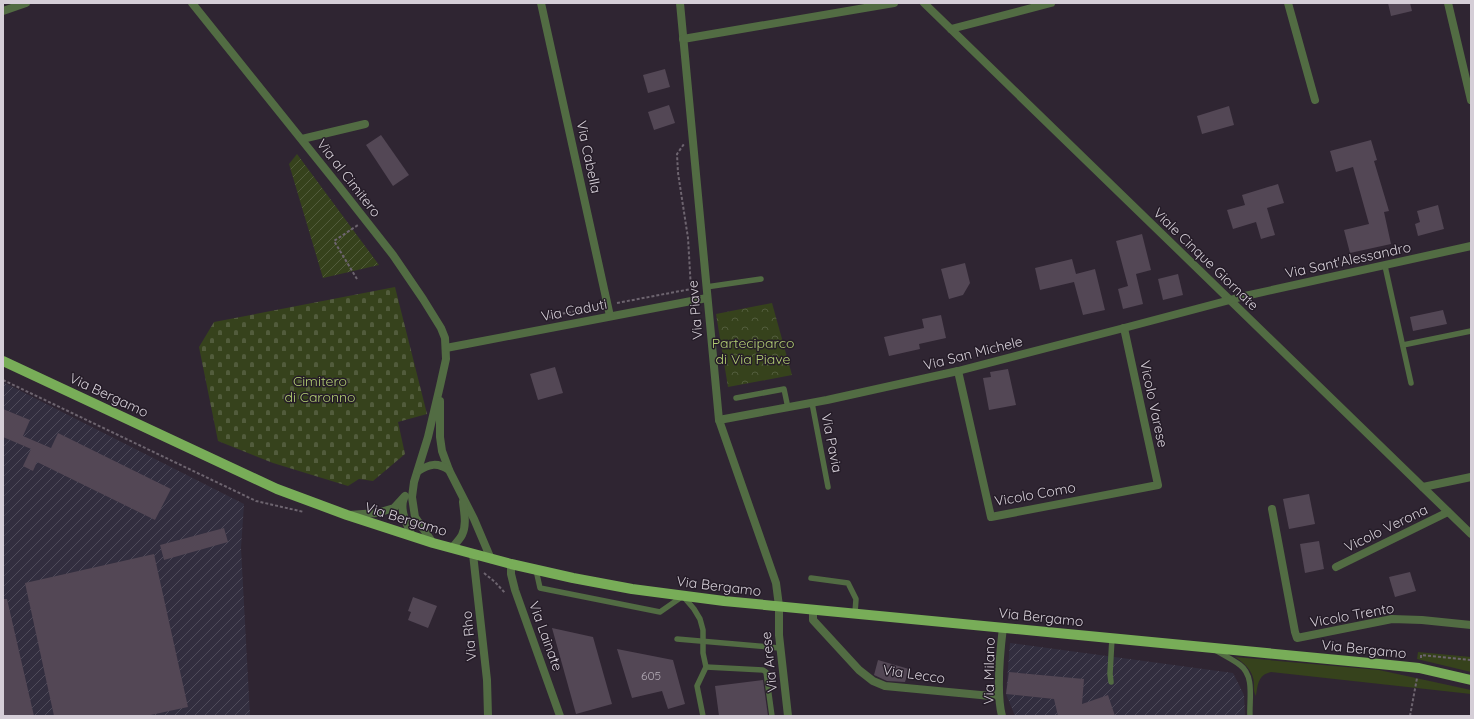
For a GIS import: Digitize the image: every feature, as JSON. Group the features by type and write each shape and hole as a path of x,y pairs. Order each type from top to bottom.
{"main road":[{"name":"Via Bergamo","path":"3,361 277,489 347,515 433,543 536,570 632,589 683,596 813,610 1419,668 1471,680"}],"street":[{"path":"3,11 26,3"},
{"name":"Via al Cimitero","path":"192,3 302,139 392,255 419,293 441,328 445,338 446,359 440,386"},
{"name":"Via Cabella","path":"541,3 610,316"},
{"name":"Via Piave","path":"680,3 719,420 776,583 778,606"},
{"path":"683,39 894,3"},
{"name":"Viale Cinque Giornate","path":"924,3 1471,534"},
{"path":"951,29 1051,3"},
{"path":"1288,3 1315,100"},
{"path":"1448,3 1471,100"},
{"path":"302,139 365,124"},
{"name":"Via Sant'Alessandro","path":"1230,301 1245,296 1471,246"},
{"name":"Via Caduti","path":"446,348 707,298"},
{"name":"Via San Michele","path":"719,420 788,408 958,371 1230,301"},
{"name":"Vicolo Varese","path":"1124,328 1158,485"},
{"name":"Vicolo Como","path":"958,371 991,517 1158,485"},
{"path":"440,386 440,437 442,451 449,470 492,559"},
{"path":"433,543 415,517 412,497 414,482 428,437 440,386"},
{"path":"418,471 428,465 441,465 449,470"},
{"path":"1424,488 1471,477"},
{"path":"412,536 401,504 414,482"},
{"path":"347,515 378,513 394,508 405,496"},
{"path":"452,548 462,535 464,529 465,522 463,499"},
{"name":"Vicolo Trento","path":"1272,509 1294,632 1297,638 1392,619 1422,620 1471,625"},
{"name":"Vicolo Verona","path":"1336,567 1448,512"},
{"name":"Via Rho","path":"474,554 487,680 488,716"},
{"name":"Via Lainate","path":"511,564 511,574 514,585 560,716"},
{"name":"Via Arese","path":"778,606 780,648 788,716"},
{"name":"Via Lecco","path":"813,610 813,620 859,670 873,682 885,686 991,696 999,695"},
{"name":"Via Milano","path":"1002,716 999,695 1003,627"}],"lane":[{"path":"1386,266 1411,384"},
{"path":"706,287 762,279"},
{"path":"1403,345 1471,331"},
{"path":"736,398 784,389 788,408"},
{"name":"Via Pavia","path":"812,403 828,487"},
{"path":"536,570 540,588 660,612 683,596 700,619 703,630 703,653 706,666 697,686 703,716"},
{"path":"811,578 848,583 856,599 856,614"},
{"path":"1111,682 1112,638"},
{"path":"677,639 780,648"},
{"path":"1211,648 1240,665 1246,671 1250,684 1250,716"},
{"path":"706,666 763,670 766,672 772,716"}],"path":[{"path":"551,327 550,316 691,289 688,238 678,173 677,154 686,142 693,140"},
{"path":"357,279 334,241 358,225"},
{"path":"3,380 256,501 310,513"},
{"path":"475,567 495,582 508,597"}],"shaded area":[{"path":"3,382 244,504 241,548 250,716 3,716"},
{"path":"1010,643 1233,673 1244,695 1245,716 1015,716 1006,694"}],"green space":[{"path":"297,154 379,265 323,278 289,164"},
{"name":"Cimitero di Caronno","path":"395,287 427,414 398,422 405,454 373,481 359,479 348,486 273,463 218,441 199,347 214,322"},
{"name":"Parteciparco di Via Piave","path":"772,303 792,375 728,387 716,314"},
{"path":"1418,652 1471,657 1471,672 1417,659"},
{"path":"1235,657 1379,670 1471,690 1471,694 1271,672 1263,675 1259,681 1256,696 1252,674 1245,664"}],"building":[{"path":"1388,3 1410,3 1412,11 1391,16"},
{"path":"665,69 670,87 648,93 643,75"},
{"path":"669,105 675,123 654,130 648,112"},
{"path":"1229,106 1234,125 1202,134 1197,116"},
{"path":"381,135 409,175 393,186 366,145"},
{"path":"1371,140 1377,160 1374,161 1389,211 1384,212 1391,244 1350,253 1344,230 1369,224 1353,167 1336,172 1330,151"},
{"path":"1278,184 1284,203 1267,208 1275,235 1261,239 1256,222 1233,229 1227,210 1245,205 1242,195"},
{"path":"1438,205 1444,229 1418,236 1415,224 1420,222 1417,211"},
{"path":"1142,234 1151,270 1136,274 1143,304 1123,309 1118,289 1128,286 1116,241"},
{"path":"1072,259 1076,274 1095,269 1105,310 1083,315 1074,282 1040,290 1035,268"},
{"path":"965,263 970,283 963,295 949,299 941,269"},
{"path":"1178,274 1183,295 1163,300 1158,279"},
{"path":"1443,310 1447,324 1413,331 1410,317"},
{"path":"941,315 946,338 919,344 920,349 889,356 884,337 924,328 922,319"},
{"path":"555,367 563,393 538,400 530,374"},
{"path":"1008,369 1016,405 989,410 983,378 991,377 990,372"},
{"path":"3,409 30,420 23,436 51,448 58,433 171,489 155,520 37,462 33,471 23,466 31,449 3,437"},
{"path":"1309,494 1315,524 1289,529 1283,499"},
{"path":"224,528 228,542 164,560 160,545"},
{"path":"1319,541 1324,569 1305,573 1300,544"},
{"path":"154,554 188,707 146,716 54,716 25,583"},
{"path":"1410,572 1416,591 1395,597 1389,577"},
{"path":"413,597 437,606 428,628 408,620 411,612 408,611"},
{"path":"3,599 7,599 34,716 3,716"},
{"path":"552,628 593,637 612,704 576,714"},
{"path":"617,649 673,660 685,704 668,709 662,691 632,698"},
{"path":"878,660 909,669 905,682 887,681 874,675"},
{"path":"1009,672 1084,679 1082,704 1108,695 1115,716 1058,716 1054,699 1006,694"},
{"path":"763,680 768,716 719,716 715,686"}]}
